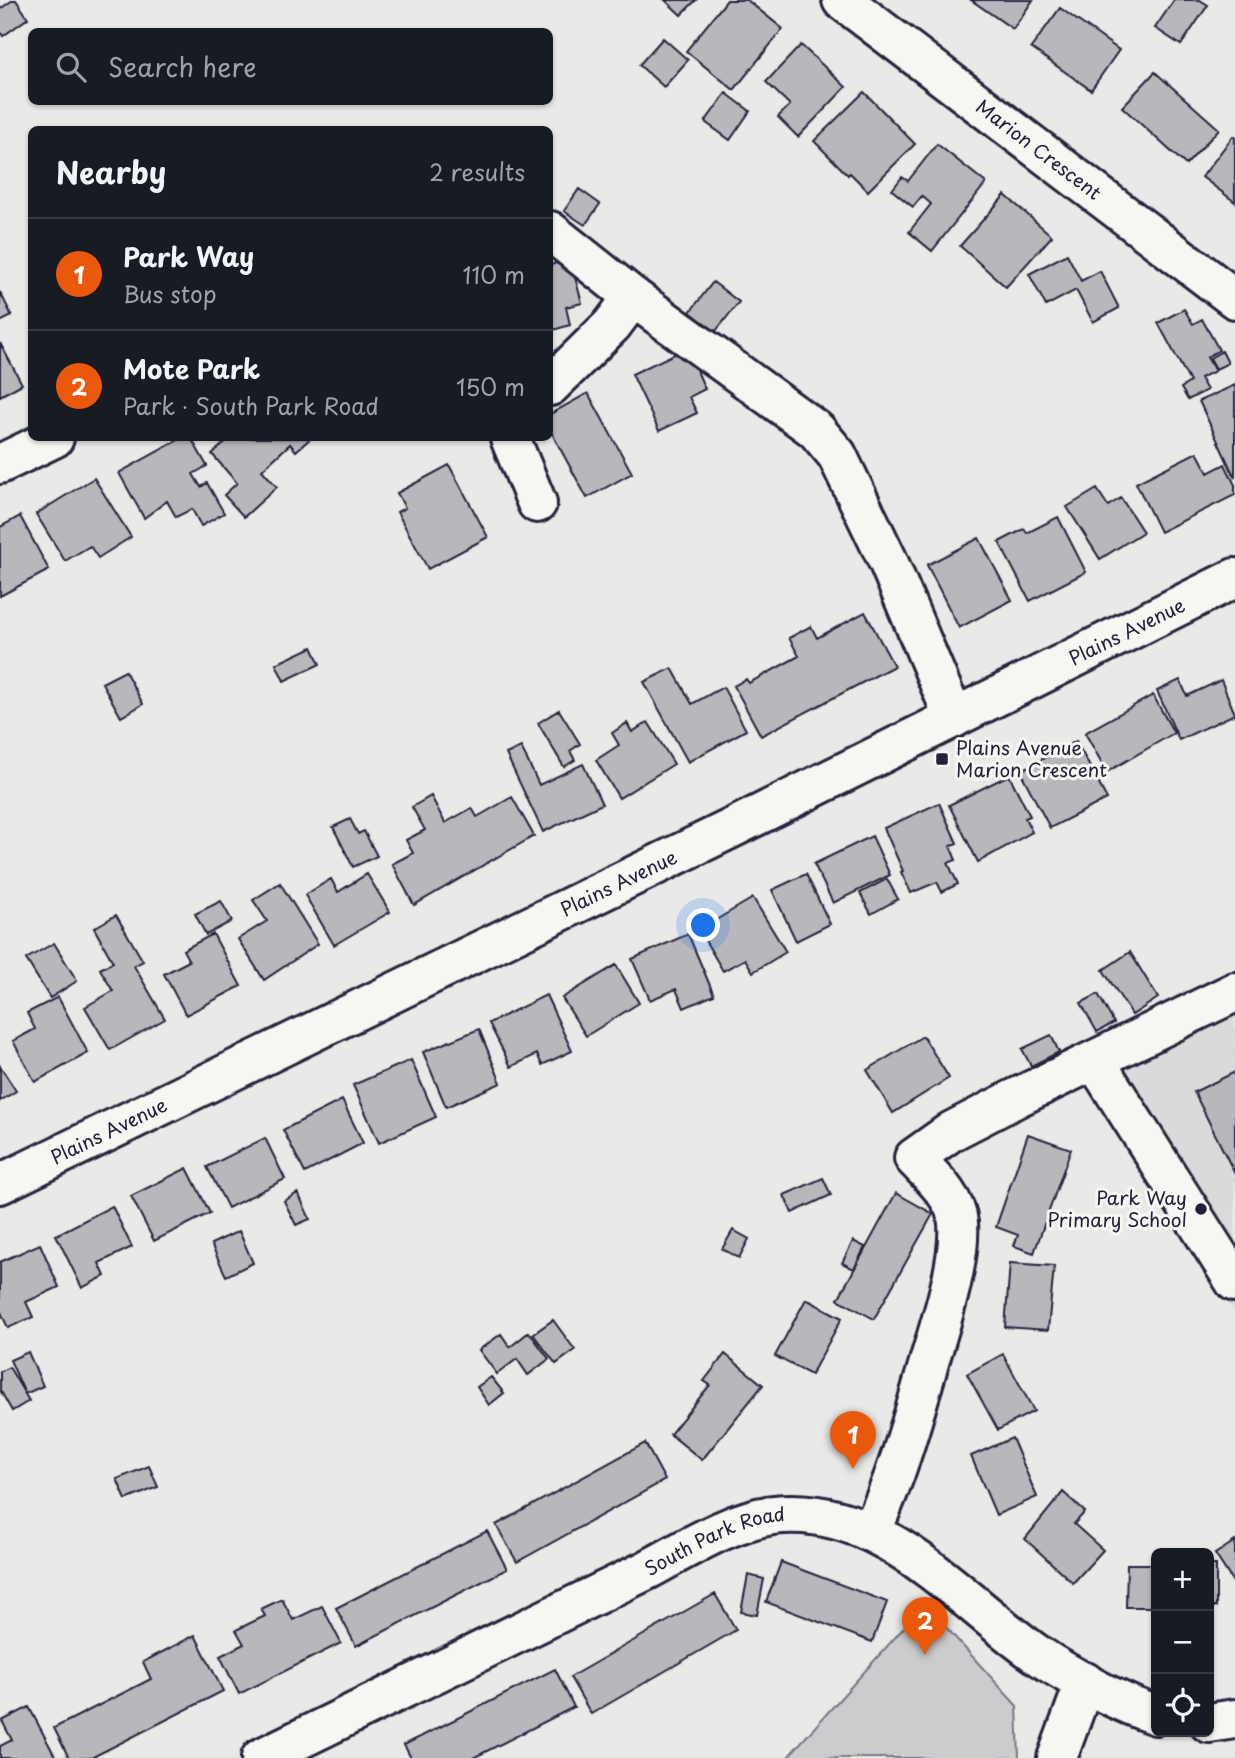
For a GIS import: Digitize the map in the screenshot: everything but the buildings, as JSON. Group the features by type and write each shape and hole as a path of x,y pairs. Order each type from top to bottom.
{"street":[{"name":"Marion Crescent","path":"842,0 1235,299"},
{"path":"553,233 633,297 816,430 836,455 888,561 954,718"},
{"path":"553,383 612,325 633,297"},
{"path":"0,464 48,441"},
{"path":"511,441 537,503"},
{"name":"Plains Avenue","path":"0,1184 1235,578"},
{"path":"871,1532 884,1504 909,1429 944,1315 954,1268 958,1222 952,1202 914,1158 952,1131 1235,992"},
{"path":"1095,1061 1235,1282"},
{"name":"South Park Road","path":"261,1758 743,1523 771,1516 800,1514 845,1522 871,1532 914,1558 1039,1656 1120,1701 1151,1714"},
{"path":"1057,1758 1085,1682"},
{"path":"1214,1722 1235,1719 1235,1701"}],"shaded area":[{"name":"Park Way Primary School","path":"1235,978 1235,1313 1080,1078"},
{"path":"925,1604 1017,1706 1019,1758 787,1758"}],"place":[{"name":"Plains Avenue Marion Crescent","path":"942,759"},
{"name":"Park Way Primary School","path":"1201,1209"},
{"name":"Park Way","path":"853,1469"},
{"name":"Mote Park","path":"925,1655"}]}
